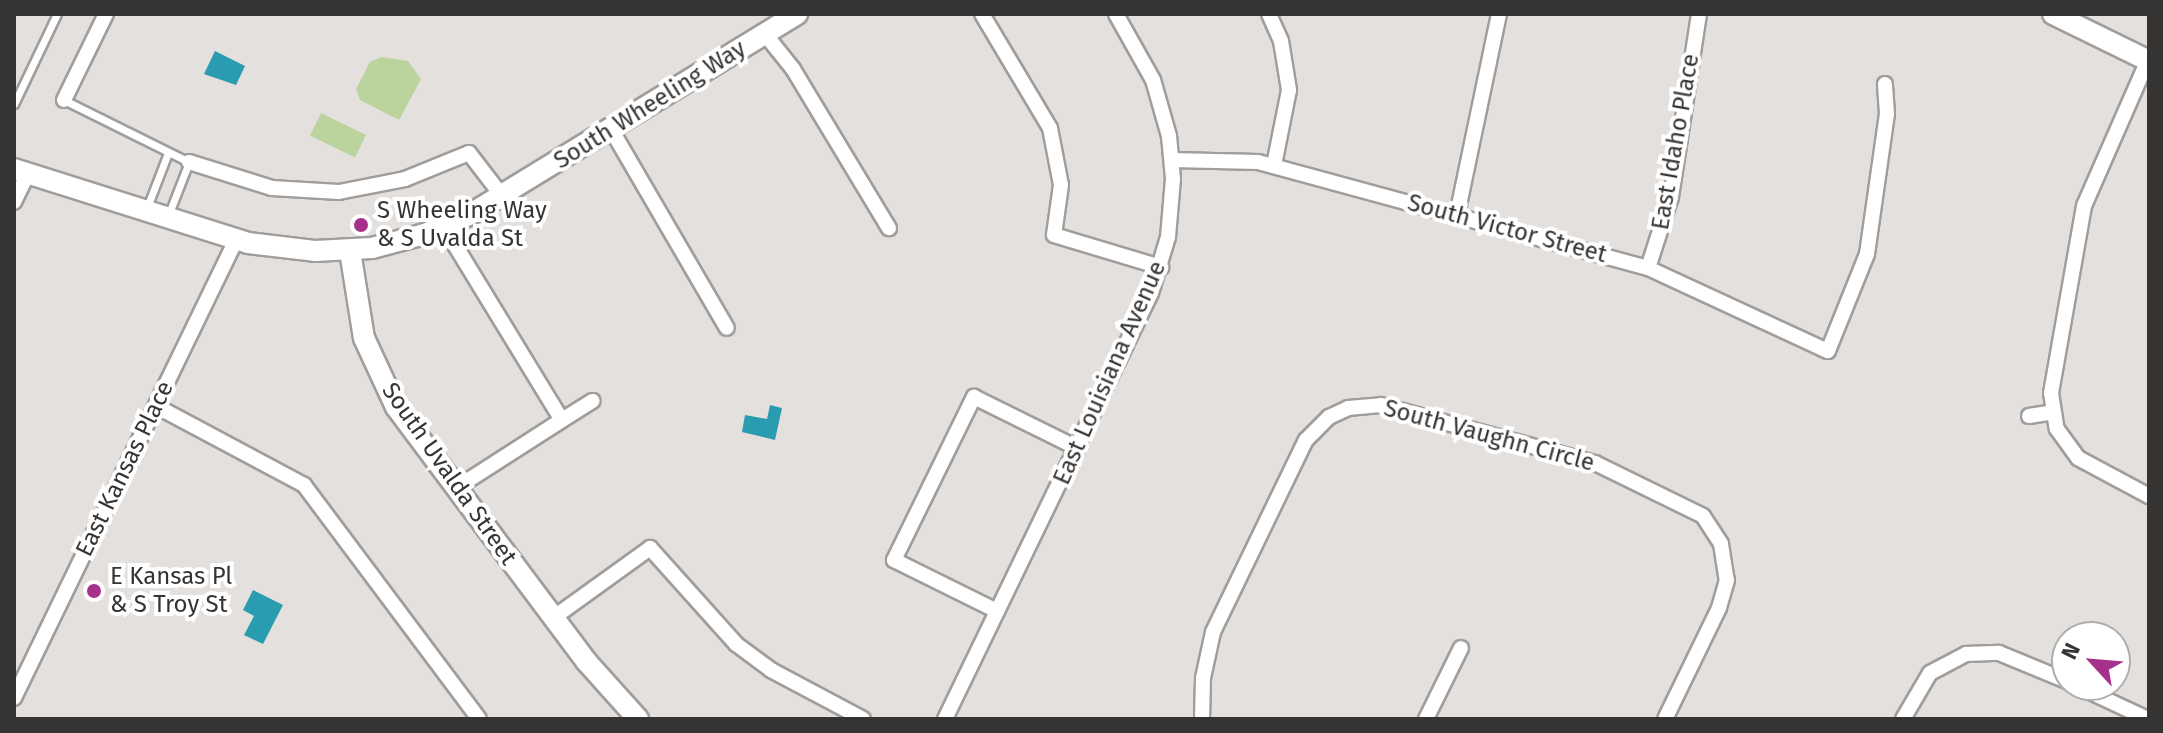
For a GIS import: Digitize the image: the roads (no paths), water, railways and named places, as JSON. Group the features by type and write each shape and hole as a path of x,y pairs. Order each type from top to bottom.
{"street":[{"path":"64,100 106,14"},
{"name":"South Wheeling Way","path":"350,251 444,227 502,196 797,14"},
{"path":"982,14 1050,128 1061,185 1054,235 1161,267"},
{"name":"East Louisiana Avenue","path":"945,719 1161,267 1172,209 1172,160 1153,80 1116,14"},
{"path":"1269,14 1281,41 1289,90 1274,165"},
{"path":"1457,215 1499,14"},
{"name":"East Idaho Place","path":"1648,268 1671,197 1699,14"},
{"path":"2053,14 2148,60 2084,206 2071,260 2053,412 2078,458 2149,496"},
{"path":"765,34 793,69 889,228"},
{"name":"South Victor Street","path":"1172,160 1232,158 1274,165 1648,268 1828,351 1867,254 1887,114 1885,84"},
{"path":"611,129 727,328"},
{"path":"189,162 272,188 328,192 380,186 469,153 502,196"},
{"path":"14,202 21,171 236,240 291,250 350,251"},
{"path":"444,227 562,420"},
{"name":"East Kansas Place","path":"14,698 236,240"},
{"name":"South Uvalda Street","path":"350,251 358,317 377,372 456,488 553,618 638,719"},
{"path":"997,611 894,560 974,397 1077,448"},
{"path":"456,488 592,401"},
{"name":"South Vaughn Circle","path":"1202,719 1203,678 1213,632 1306,440 1329,417 1364,405 1393,407 1595,463 1703,516 1721,544 1727,580 1719,608 1665,719"},
{"path":"156,406 304,485 479,719"},
{"path":"2029,416 2053,412"},
{"path":"553,618 650,548 736,644 771,670 863,719"},
{"path":"1426,719 1461,648"},
{"path":"1903,719 1930,673 1966,654 1999,653 2051,674"},
{"path":"2109,701 2148,719"}],"lane":[{"path":"14,104 57,14"},
{"path":"64,100 189,162 167,217"},
{"path":"146,210 168,153"}],"water":[{"path":"215,51 245,66 236,85 204,74"},
{"path":"770,405 782,408 775,440 742,432 745,415 767,419"},
{"path":"253,590 283,605 263,644 244,635 254,616 243,610"}],"place":[{"name":"S Wheeling Way & S Uvalda St","path":"361,225"},
{"name":"E Kansas Pl & S Troy St","path":"94,591"}]}
